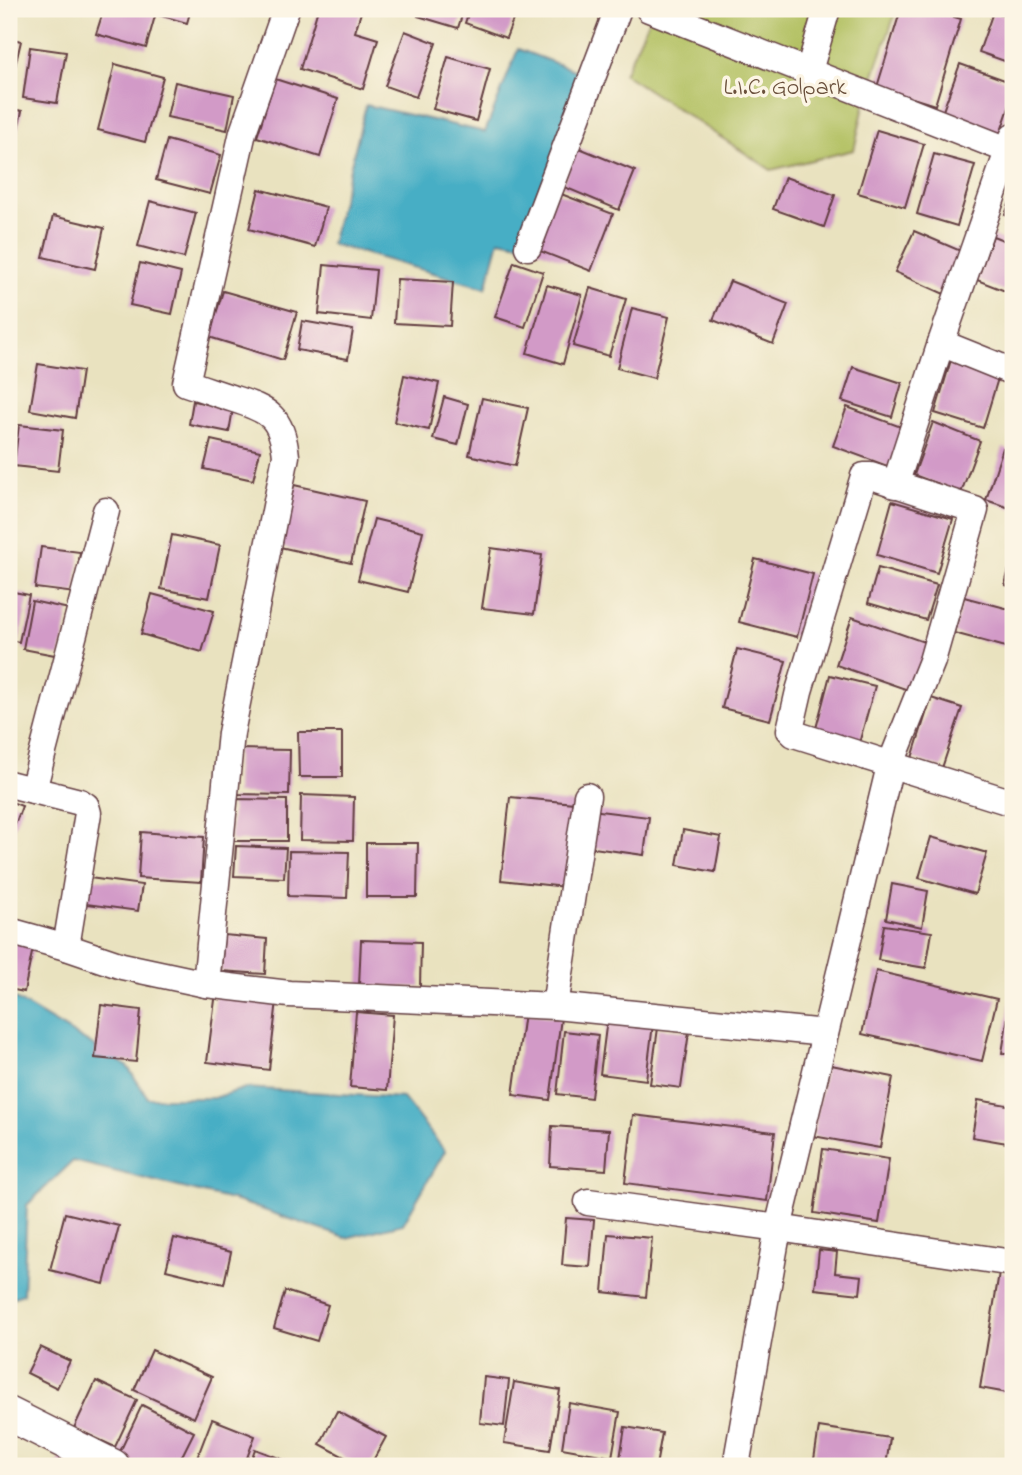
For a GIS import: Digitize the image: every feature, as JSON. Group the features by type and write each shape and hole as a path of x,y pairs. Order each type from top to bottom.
{"street":[{"path":"206,984 231,733 286,456 284,437 276,421 262,408 186,383 243,132 286,9"},
{"path":"528,247 618,9"},
{"path":"649,9 1011,147 941,343 895,485"},
{"path":"809,71 827,9"},
{"path":"941,343 1013,372"},
{"path":"736,1466 778,1228 890,766 932,661 975,510 864,476 789,725 790,730 794,734 890,766 1013,803"},
{"path":"66,947 88,813 86,806 80,802 21,787 106,511"},
{"path":"555,1006 587,796"},
{"path":"9,931 122,966 206,984 289,994 555,1006 825,1033"},
{"path":"588,1202 1013,1264"},
{"path":"9,1414 113,1466"}],"green space":[{"name":"L.I.C. Golpark","path":"654,9 897,9 866,97 854,150 771,170 624,74"}],"water":[{"path":"518,49 587,75 521,244 499,240 486,288 331,244 366,105 485,132"},
{"path":"9,995 127,1066 148,1098 214,1098 246,1088 403,1098 445,1151 403,1224 346,1238 240,1202 73,1161 27,1205 23,1294 9,1299"}],"building":[{"path":"104,9 157,9 146,48 96,34"},
{"path":"161,9 191,9 187,23 159,15"},
{"path":"318,9 362,9 355,32 378,39 363,89 300,69"},
{"path":"420,9 464,9 458,28 418,16"},
{"path":"470,9 517,9 506,38 465,23"},
{"path":"901,9 928,9 961,19 935,105 877,87"},
{"path":"993,12 1013,19 1013,64 979,52"},
{"path":"405,31 436,43 416,97 385,86"},
{"path":"9,38 21,41 10,88 9,88"},
{"path":"30,47 66,52 57,103 23,98"},
{"path":"448,57 490,69 476,121 433,109"},
{"path":"115,64 163,77 145,142 98,130"},
{"path":"960,64 1013,83 1013,96 998,140 940,119"},
{"path":"275,79 338,99 320,157 257,137"},
{"path":"175,82 234,95 227,130 167,117"},
{"path":"9,108 22,111 11,160 9,160"},
{"path":"877,130 924,144 905,207 858,193"},
{"path":"167,140 221,155 210,194 156,180"},
{"path":"577,147 635,171 619,210 562,186"},
{"path":"934,154 975,165 957,226 917,214"},
{"path":"785,177 835,195 824,227 773,209"},
{"path":"259,189 326,207 315,247 249,229"},
{"path":"556,192 613,214 591,271 535,249"},
{"path":"1013,193 1013,218 1005,215"},
{"path":"150,201 196,213 184,258 138,246"},
{"path":"53,216 104,228 95,269 43,257"},
{"path":"914,231 963,252 944,294 895,272"},
{"path":"993,236 1013,244 1013,294 977,280"},
{"path":"514,262 543,272 525,327 495,317"},
{"path":"140,263 181,273 172,314 130,305"},
{"path":"324,265 376,270 371,320 319,314"},
{"path":"397,279 453,282 450,326 394,323"},
{"path":"730,281 788,304 773,344 713,320"},
{"path":"547,285 582,295 563,364 527,353"},
{"path":"590,288 626,299 609,356 573,346"},
{"path":"223,291 297,312 283,360 209,337"},
{"path":"632,308 669,317 654,378 617,368"},
{"path":"302,321 353,330 348,359 297,350"},
{"path":"951,360 999,375 983,428 935,413"},
{"path":"38,364 82,371 75,418 30,410"},
{"path":"853,367 902,383 892,417 842,401"},
{"path":"404,375 439,383 429,430 394,422"},
{"path":"444,397 468,404 458,445 433,439"},
{"path":"482,398 528,408 515,466 469,455"},
{"path":"193,401 233,409 229,432 189,424"},
{"path":"847,407 904,428 890,467 833,446"},
{"path":"933,422 980,441 961,493 914,475"},
{"path":"19,425 63,430 58,471 14,466"},
{"path":"211,440 260,451 253,480 204,469"},
{"path":"1003,448 1013,451 1013,509 986,500"},
{"path":"294,485 365,501 351,563 280,547"},
{"path":"892,501 953,519 937,573 877,555"},
{"path":"374,519 423,531 408,592 358,580"},
{"path":"172,535 220,545 209,598 161,589"},
{"path":"41,547 80,552 75,593 35,588"},
{"path":"491,548 542,555 534,614 482,608"},
{"path":"1013,557 1013,587 1005,585"},
{"path":"755,559 813,574 797,637 739,622"},
{"path":"878,568 937,585 926,620 868,603"},
{"path":"9,591 29,595 19,642 9,640"},
{"path":"152,594 214,611 202,652 141,634"},
{"path":"964,597 1013,610 1013,649 954,633"},
{"path":"32,601 69,609 60,656 23,649"},
{"path":"852,617 930,644 914,692 836,665"},
{"path":"737,649 786,661 770,720 722,708"},
{"path":"830,675 875,686 858,747 814,736"},
{"path":"931,698 962,708 942,768 912,758"},
{"path":"298,732 342,732 342,777 299,777"},
{"path":"237,749 290,750 289,795 236,794"},
{"path":"301,795 354,797 353,841 300,840"},
{"path":"510,797 574,803 565,887 501,880"},
{"path":"232,799 287,800 287,841 231,841"},
{"path":"9,801 22,806 9,841"},
{"path":"591,810 649,817 644,855 586,847"},
{"path":"683,830 721,837 715,872 677,865"},
{"path":"141,832 204,837 201,882 138,878"},
{"path":"931,837 987,853 975,894 919,878"},
{"path":"366,843 418,843 417,897 366,897"},
{"path":"236,846 286,848 284,878 234,876"},
{"path":"289,851 349,852 347,898 288,896"},
{"path":"82,877 142,885 138,911 79,903"},
{"path":"892,884 928,891 922,927 886,919"},
{"path":"884,925 932,932 926,968 878,960"},
{"path":"224,935 267,939 265,974 221,971"},
{"path":"9,938 34,943 24,992 9,989"},
{"path":"361,940 421,942 420,987 359,986"},
{"path":"876,971 997,999 982,1061 862,1034"},
{"path":"216,992 277,1000 269,1070 207,1062"},
{"path":"1013,992 1013,1055 1002,1053"},
{"path":"101,1005 141,1010 136,1062 95,1058"},
{"path":"356,1012 393,1015 387,1090 350,1087"},
{"path":"524,1013 561,1018 550,1100 513,1095"},
{"path":"607,1019 653,1024 646,1080 600,1074"},
{"path":"658,1028 689,1032 681,1088 650,1084"},
{"path":"564,1031 598,1035 591,1098 557,1094"},
{"path":"826,1064 893,1077 880,1148 813,1136"},
{"path":"978,1100 1013,1106 1013,1144 972,1137"},
{"path":"633,1115 775,1132 767,1201 625,1183"},
{"path":"552,1126 609,1130 606,1170 550,1166"},
{"path":"823,1149 889,1159 879,1223 814,1213"},
{"path":"1013,1199 1013,1238 1007,1237"},
{"path":"65,1213 119,1226 104,1284 50,1270"},
{"path":"566,1218 594,1220 590,1267 562,1265"},
{"path":"608,1234 652,1238 646,1297 603,1292"},
{"path":"174,1238 231,1252 224,1284 166,1270"},
{"path":"819,1250 837,1252 835,1273 862,1276 860,1294 815,1289"},
{"path":"999,1273 1013,1275 1013,1394 980,1388"},
{"path":"285,1291 328,1305 317,1341 274,1328"},
{"path":"40,1347 70,1361 57,1388 27,1373"},
{"path":"152,1350 212,1377 194,1418 134,1390"},
{"path":"484,1377 509,1380 504,1426 480,1423"},
{"path":"96,1381 137,1400 115,1447 74,1428"},
{"path":"514,1382 560,1390 550,1450 504,1443"},
{"path":"569,1403 620,1412 612,1457 562,1448"},
{"path":"142,1405 194,1432 177,1466 129,1466 116,1460"},
{"path":"337,1411 386,1437 370,1466 361,1466 320,1444"},
{"path":"212,1419 255,1436 244,1466 194,1466"},
{"path":"625,1427 662,1433 656,1466 619,1465"},
{"path":"819,1427 890,1438 886,1466 813,1466"},
{"path":"255,1449 300,1466 249,1466"},
{"path":"66,1450 90,1466 55,1466"}]}
